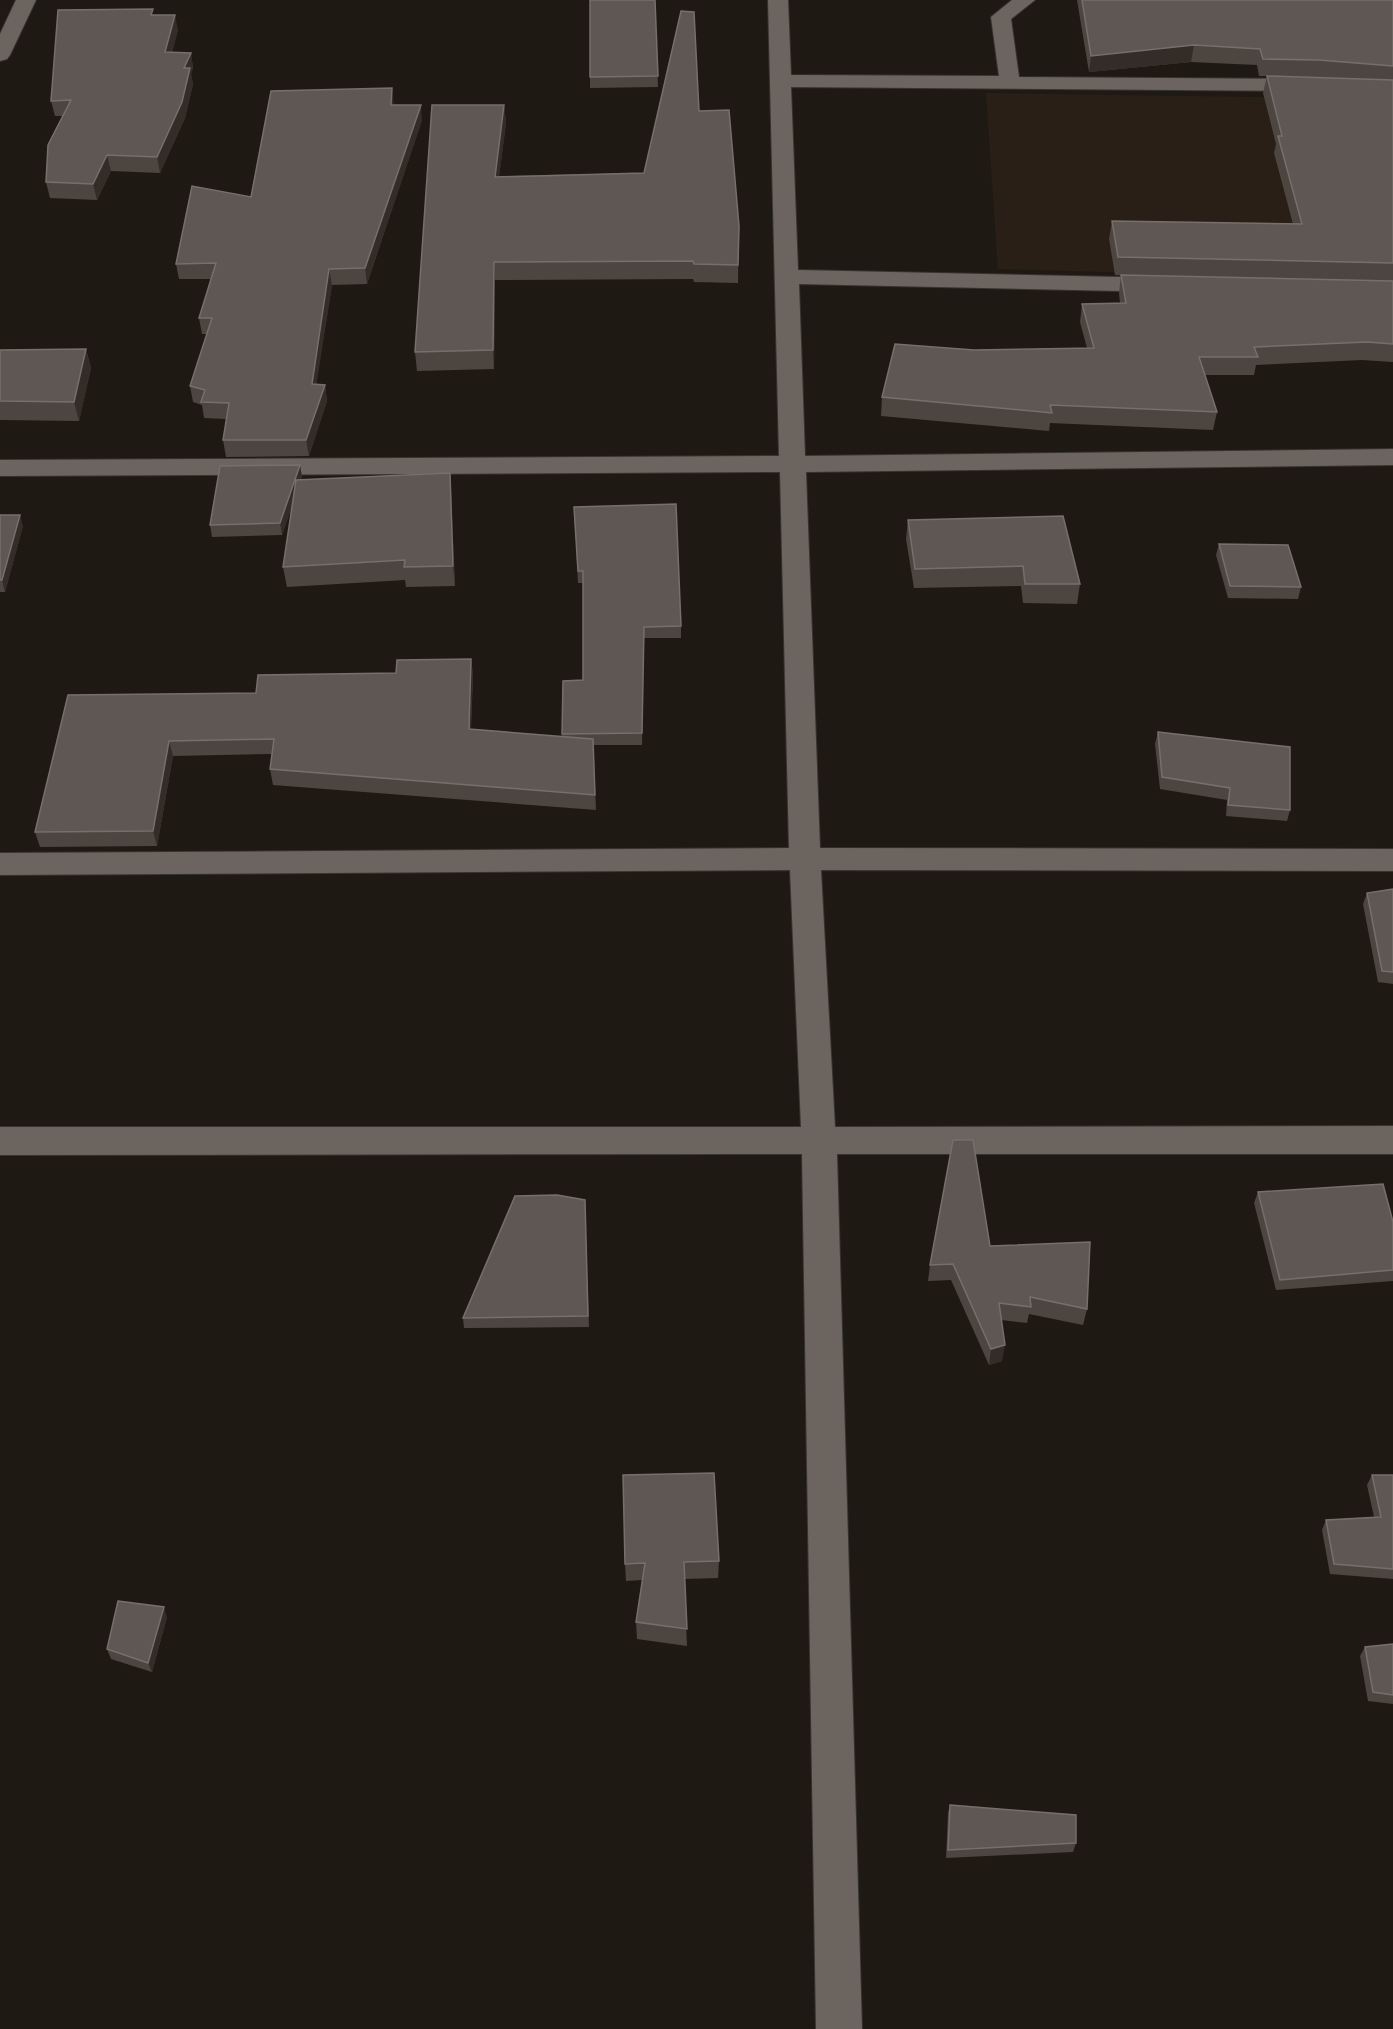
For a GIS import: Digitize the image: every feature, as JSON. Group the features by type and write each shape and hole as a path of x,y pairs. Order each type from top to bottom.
{"street":[{"path":"0,55 26,0"},
{"path":"778,0 805,859 819,1142 839,2029"},
{"path":"1010,84 1000,17 1025,0"},
{"path":"780,81 1316,85 1393,89"},
{"path":"786,277 972,279 1188,286"},
{"path":"0,468 792,464 1393,457"},
{"path":"0,864 805,859 1393,860"},
{"path":"0,1141 1393,1140"}],"shaded area":[{"path":"986,93 1330,98 1382,280 998,269"}],"building":[{"path":"590,0 655,0 658,76 590,77"},
{"path":"1082,0 1393,0 1393,66 1319,60 1263,59 1260,49 1194,45 1091,56"},
{"path":"153,9 151,15 175,15 165,52 191,53 184,68 190,68 182,102 157,157 107,155 93,184 46,182 48,145 71,100 51,101 58,10"},
{"path":"681,11 694,12 699,111 729,110 739,226 738,265 694,264 693,261 494,262 493,350 415,352 432,105 504,105 495,177 644,173"},
{"path":"1267,76 1393,80 1393,263 1118,257 1112,221 1302,224 1278,136 1282,136"},
{"path":"392,88 391,105 421,105 365,268 329,269 312,384 325,385 306,440 223,440 229,403 201,402 205,390 190,386 212,318 199,318 216,263 176,264 192,186 251,197 271,91"},
{"path":"1121,275 1393,281 1393,344 1367,342 1254,347 1258,357 1199,357 1217,412 1050,405 1052,413 882,397 895,344 974,350 1094,348 1082,304 1126,303"},
{"path":"86,349 74,402 0,401 0,350"},
{"path":"300,465 280,523 210,525 220,466"},
{"path":"450,473 453,566 404,567 405,560 283,567 296,480"},
{"path":"676,504 681,626 644,627 642,733 562,734 563,681 583,680 583,571 578,571 574,507"},
{"path":"0,515 20,515 2,580 0,580"},
{"path":"1063,516 1080,584 1025,584 1023,566 915,569 908,520"},
{"path":"1219,544 1288,545 1301,587 1230,586"},
{"path":"471,659 469,729 593,739 595,795 270,769 274,739 169,741 153,831 35,832 68,695 256,693 258,675 396,673 397,660"},
{"path":"1158,732 1290,747 1290,810 1228,805 1230,788 1162,777"},
{"path":"1393,889 1393,972 1382,971 1367,893"},
{"path":"953,1140 973,1140 990,1246 1090,1242 1087,1309 1030,1297 1031,1307 999,1303 1005,1345 991,1349 953,1264 930,1265"},
{"path":"1383,1184 1393,1222 1393,1270 1280,1280 1258,1192"},
{"path":"557,1195 585,1200 588,1316 463,1318 515,1196"},
{"path":"714,1473 719,1561 684,1562 687,1629 636,1622 645,1563 625,1564 623,1475"},
{"path":"1372,1475 1393,1475 1393,1569 1334,1564 1326,1520 1381,1517"},
{"path":"118,1601 164,1607 148,1663 107,1649"},
{"path":"1393,1644 1393,1695 1373,1692 1365,1647"},
{"path":"950,1805 1076,1815 1076,1843 948,1850"}]}
